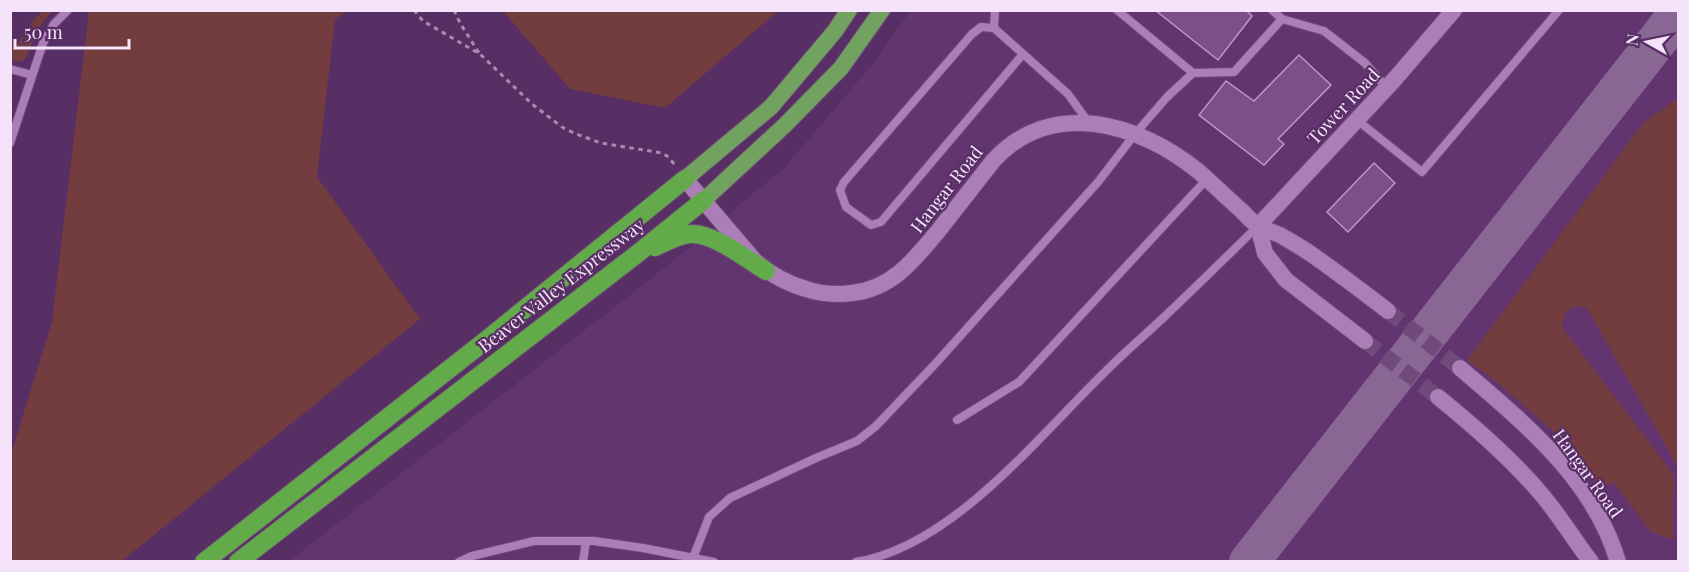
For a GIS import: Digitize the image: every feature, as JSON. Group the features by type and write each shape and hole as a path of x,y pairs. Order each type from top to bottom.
{"highway":[{"name":"Beaver Valley Expressway","path":"204,561 485,341 771,107 836,31 849,10"},
{"name":"Beaver Valley Expressway","path":"238,561 704,200 785,125 841,68 882,10"},
{"path":"637,254 681,236 699,235 716,240 766,271"}],"street":[{"name":"Tower Road","path":"1258,226 1387,88 1454,10"},
{"name":"Hangar Road","path":"685,179 766,271 789,283 815,292 826,294 861,292 883,284 923,251 1004,149 1021,137 1041,128 1072,123 1090,123 1122,129 1166,149 1207,179 1258,226 1310,253 1388,311"},
{"path":"1258,226 1265,253 1286,280 1365,341"},
{"name":"Hangar Road","path":"1460,368 1524,423 1552,451 1581,489 1607,530 1618,561"},
{"path":"1438,398 1527,477 1555,510 1591,561"}],"lane":[{"path":"10,143 39,52 54,24 68,10"},
{"path":"994,28 995,10"},
{"path":"1117,10 1193,73 1234,72 1282,19"},
{"path":"1272,10 1282,19 1324,31 1365,63 1387,88"},
{"path":"1357,120 1422,172 1559,10"},
{"path":"1023,54 881,222 871,225 846,207 840,190 844,182 972,34 981,27 994,28 1068,94 1090,123"},
{"path":"10,69 32,75"},
{"path":"693,558 709,517 730,498 857,441 876,426 936,363 1090,191 1167,97 1193,73"},
{"path":"957,420 1019,382 1207,179"},
{"path":"855,561 875,558 921,537 966,507 1010,468 1109,368 1258,226"},
{"path":"459,561 534,541 586,541 643,548 714,561"},
{"path":"583,561 586,541"}],"path":[{"path":"414,10 423,21 480,54"},
{"path":"454,10 480,54 532,104 562,127 589,140 662,153 672,161 685,179"}],"shaded area":[{"path":"43,11 52,11 37,30 26,58 20,62 11,60 11,42 17,45 33,20"},
{"path":"89,11 348,11 335,19 317,177 420,319 122,561 11,561 11,454 52,322"},
{"path":"503,11 778,11 665,108 570,89"},
{"path":"910,11 1678,11 1678,561 288,562 672,262 786,166 875,61"},
{"path":"1678,98 1678,467 1586,307 1573,307 1565,313 1562,327 1674,475 1673,540 1651,532 1614,483 1598,487 1578,453 1491,377 1467,360 1643,123"}],"building":[{"path":"1155,10 1246,10 1252,16 1218,60"},
{"path":"1299,55 1331,85 1278,139 1284,144 1264,165 1199,115 1226,81 1254,101"},
{"path":"1374,163 1395,183 1348,232 1327,212"}],"taxiway":[{"path":"1249,562 1678,14"}],"tunnel":[{"path":"1388,311 1460,368"},
{"path":"1365,341 1438,397"}]}
